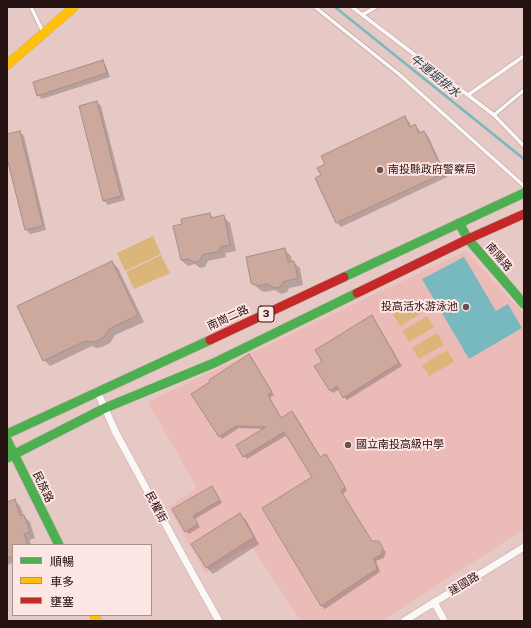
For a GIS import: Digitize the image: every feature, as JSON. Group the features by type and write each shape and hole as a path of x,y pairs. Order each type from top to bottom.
{"main road":[{"path":"7,65 74,7"},
{"name":"南崗二路","path":"7,434 524,193"},
{"name":"3","path":"10,456 105,408 214,363 468,239 524,214"},
{"name":"南陽路","path":"459,223 468,239 524,304"},
{"name":"民族路","path":"7,440 10,456 58,544"}],"street":[{"name":"民權街","path":"97,391 116,433 219,621"},
{"name":"建國路","path":"404,621 524,547"},
{"path":"434,602 444,621"}],"lane":[{"path":"31,7 43,33"},
{"path":"315,7 400,75 524,186"},
{"path":"352,7 494,115 524,146"},
{"path":"362,15 376,7"},
{"path":"468,95 524,56"},
{"path":"494,115 524,90"}],"shaded area":[{"path":"153,236 161,254 125,271 117,253"},
{"name":"國立南投高級中學","path":"466,251 524,314 524,529 382,621 301,621 251,545 205,573 168,507 197,488 148,402"},
{"path":"161,255 170,273 134,289 126,272"},
{"path":"418,299 425,311 400,326 393,314"},
{"path":"427,316 434,327 409,342 402,331"},
{"path":"437,333 444,345 419,359 412,348"},
{"path":"447,350 454,362 429,376 422,365"}],"water":[{"name":"投高活水游泳池","path":"464,257 496,311 508,304 522,328 469,359 422,279"}],"building":[{"path":"103,60 107,73 37,96 33,82"},
{"path":"97,101 121,196 103,201 79,106"},
{"name":"南投縣政府警察局","path":"405,116 410,127 415,124 419,133 424,131 444,173 336,223 315,178 321,175 317,168 325,164 321,156"},
{"path":"20,131 43,226 25,230 7,158 7,134"},
{"path":"210,213 211,218 224,215 230,245 220,247 220,251 202,255 201,259 197,262 193,262 188,259 181,260 173,226 182,224 181,219"},
{"path":"285,248 288,262 294,261 298,278 283,282 281,286 277,288 268,284 258,286 252,284 246,257"},
{"path":"112,261 138,315 109,329 104,337 99,340 93,342 85,341 43,361 17,306"},
{"path":"372,315 399,363 343,398 337,386 330,391 314,366 322,362 315,350"},
{"path":"249,354 272,392 268,395 281,418 292,411 320,457 326,454 345,487 341,491 372,541 379,541 383,548 381,555 374,558 377,569 321,606 262,508 312,477 284,432 243,457 236,445 266,427 236,426 219,437 191,394 210,382 209,380"},
{"path":"212,486 220,500 193,516 198,524 185,532 172,509"},
{"path":"15,499 20,516 24,515 30,532 24,534 28,544 12,544 12,556 7,558 7,502"},
{"path":"240,513 254,537 206,568 191,544"}],"waterway":[{"name":"牛運堀排水","path":"335,7 524,159"}],"traffic: fast":[{"path":"344,277 524,193"},
{"path":"459,223 468,239 524,304"},
{"path":"7,458 105,408 214,363 357,293"},
{"path":"7,434 210,340"},
{"path":"7,440 59,544"}],"traffic: slow":[{"path":"7,65 74,7"},
{"path":"94,616 97,621"}],"traffic: jam":[{"path":"357,293 468,239 524,214"},
{"path":"210,340 344,277"}],"place":[{"name":"南投縣政府警察局","path":"380,170"},
{"name":"投高活水游泳池","path":"466,307"},
{"name":"國立南投高級中學","path":"348,445"}]}
